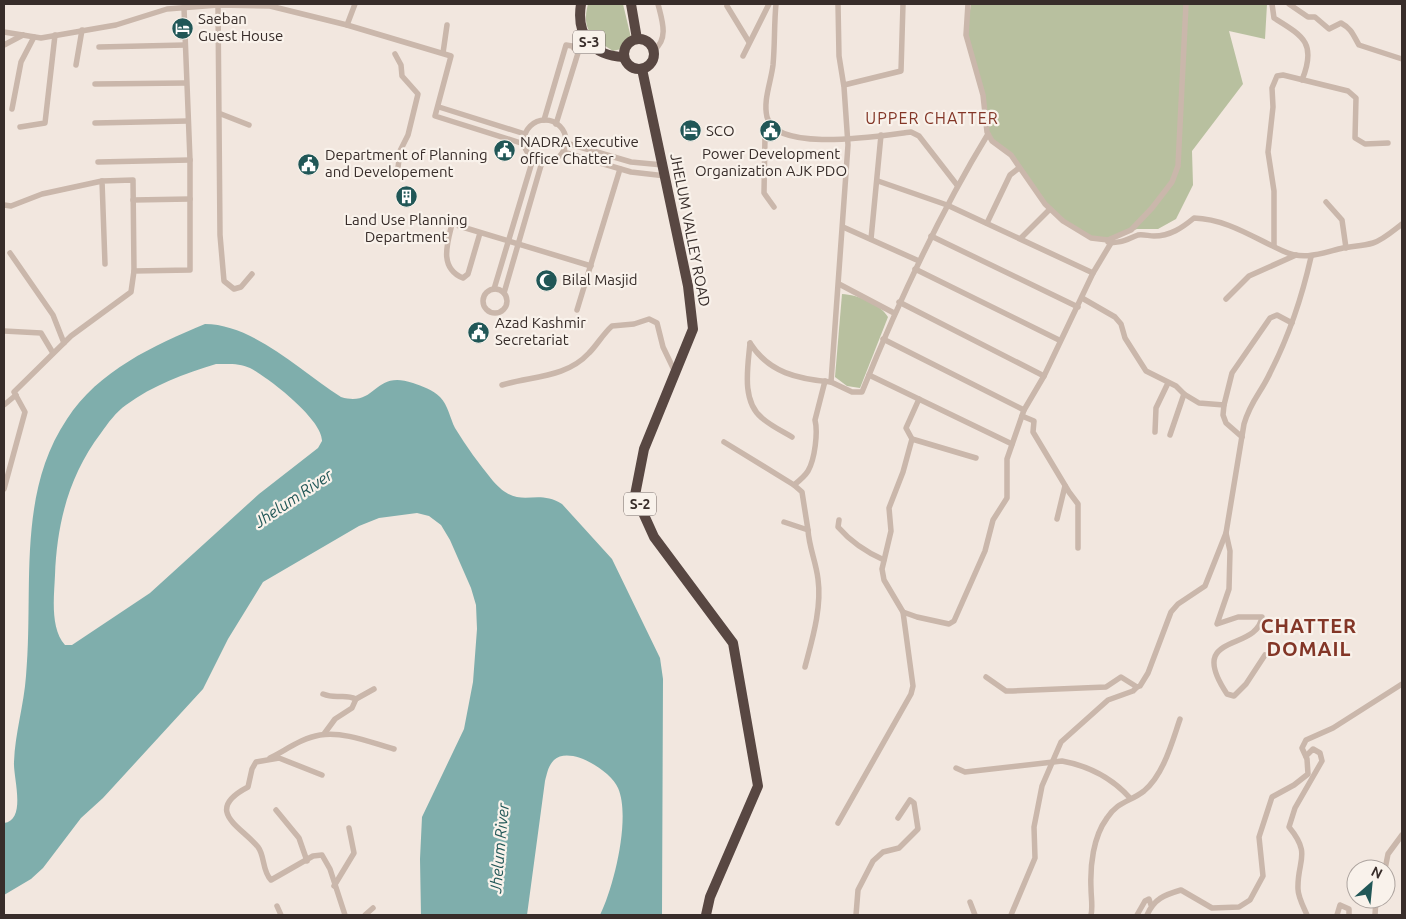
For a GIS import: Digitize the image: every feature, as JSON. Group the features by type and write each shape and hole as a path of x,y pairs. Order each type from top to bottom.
{"highway":[{"name":"S-3","path":"581,4 579,23 588,41 612,56 624,57"},
{"path":"631,4 637,39"},
{"path":"637,39 649,42 654,50 650,64 642,69 632,67 624,57 627,45 637,39"},
{"name":"JHELUM VALLEY ROAD","path":"642,69 688,286 693,329 644,449 636,495 654,537 733,643 758,786 710,897 706,915"}],"street":[{"path":"347,24 355,4"},
{"path":"654,50 661,45 664,35 658,4"},
{"path":"743,56 769,4"},
{"path":"776,4 773,65 766,104 767,120 777,130 794,137 848,141 911,132 919,136 957,186"},
{"path":"794,485 808,470 812,460 817,426 815,420 828,382 839,284 848,141 844,85 839,56 838,4"},
{"path":"844,85 901,71 903,4"},
{"path":"968,4 966,36 983,95 988,134 992,141 1011,155 1050,209 1091,238 1108,240 1131,230 1152,208 1172,182 1178,166 1186,4"},
{"path":"1272,4 1274,18 1300,33 1306,43 1307,67 1302,80"},
{"path":"1289,4 1308,17 1315,17 1329,29 1341,23 1348,27 1355,34 1359,45 1402,59"},
{"path":"218,5 217,35 221,114 220,235 224,281 234,290 241,287 252,274"},
{"path":"4,32 34,37 55,35 116,24 167,9 218,5 270,6 347,24 451,56 439,107 435,116 524,144"},
{"path":"726,6 750,42"},
{"path":"134,271 190,270 190,160 184,8"},
{"path":"443,53 447,25"},
{"path":"76,65 82,30"},
{"path":"4,45 23,35"},
{"path":"20,127 45,123 55,35"},
{"path":"12,109 21,62 34,37"},
{"path":"99,47 185,45"},
{"path":"544,120 566,45 572,46 578,53 556,124"},
{"path":"395,54 401,65 402,76 418,94 412,124 400,151 397,176"},
{"path":"1274,246 1274,191 1268,163 1273,107 1272,88 1278,76 1352,93 1356,98 1354,117 1357,127 1355,138 1365,144 1388,143"},
{"path":"96,84 186,83"},
{"path":"439,107 525,134"},
{"path":"221,114 249,125"},
{"path":"544,120 556,124 564,132 566,143 563,152 553,161 542,162 533,159 528,154 524,144 525,134 534,123 544,120"},
{"path":"95,123 188,121"},
{"path":"772,124 765,136 764,193 774,207"},
{"path":"792,437 760,417 750,397 746,384 750,342 774,367 792,377 828,382 852,392 862,392 894,313 931,236 957,186 988,134"},
{"path":"872,239 881,135"},
{"path":"566,143 664,171"},
{"path":"563,152 620,169 664,171"},
{"path":"494,289 504,293 508,300 506,307 500,312 493,313 486,308 483,300 486,293 494,289 533,159"},
{"path":"98,162 190,160"},
{"path":"504,293 542,162"},
{"path":"987,223 1010,175 1019,168"},
{"path":"577,310 620,169"},
{"path":"4,205 11,206 42,194 102,181 133,180 134,271 131,292 64,343 14,392 25,412 4,488"},
{"path":"102,181 105,264"},
{"path":"878,181 947,204 1093,273"},
{"path":"133,200 190,199"},
{"path":"1326,202 1342,220 1346,248"},
{"path":"1021,238 1050,209"},
{"path":"1098,239 1111,243 1123,242 1140,234 1155,236 1169,234 1180,229 1194,218 1203,218 1223,223 1283,251 1311,257 1374,243 1402,224"},
{"path":"480,233 468,274 463,278 454,274 448,266 446,254 456,225 591,266"},
{"path":"843,227 919,261"},
{"path":"931,236 1078,307"},
{"path":"902,612 949,624 954,621 985,551 993,520 1007,498 1007,459 1023,413 1044,376 1059,340 1078,307 1093,273 1111,243"},
{"path":"10,253 53,315 64,343"},
{"path":"1226,298 1249,276 1296,255"},
{"path":"1011,915 1035,858 1034,827 1042,786 1064,737 1108,700 1133,691 1140,686 1148,673 1171,612 1178,604 1206,586 1226,533 1248,410 1270,376 1292,323 1302,298 1311,257"},
{"path":"915,269 1059,340"},
{"path":"839,284 894,313"},
{"path":"1082,298 1115,317 1121,324 1125,338 1146,371 1182,390 1184,394 1200,403 1224,406"},
{"path":"899,302 1044,376"},
{"path":"1242,436 1226,423 1223,415 1232,373 1270,318 1277,315 1292,323"},
{"path":"502,385 518,380 541,378 566,370 589,354 612,326 634,324 649,319 657,323 663,347 675,372"},
{"path":"4,331 41,333 53,353"},
{"path":"883,339 1023,413 1034,421 1033,432 1064,486 1078,504 1078,548"},
{"path":"869,374 1012,444"},
{"path":"1155,432 1156,408 1168,383"},
{"path":"1170,435 1184,394"},
{"path":"4,405 16,395"},
{"path":"838,824 911,694 914,678 906,647 902,612 884,580 882,569 891,531 889,508 903,472 912,439 906,428 919,399"},
{"path":"912,439 976,458"},
{"path":"724,442 794,485 802,492 809,543 818,579 819,595 815,627 805,667"},
{"path":"1057,519 1064,486"},
{"path":"839,520 838,527 847,538 867,553 884,560"},
{"path":"784,522 808,530"},
{"path":"1226,533 1230,551 1229,589 1217,624 1238,617 1251,615 1262,617 1261,624 1256,633 1227,644 1218,650 1214,662 1216,674 1227,694 1234,696 1240,690 1265,655"},
{"path":"986,677 1006,690 1013,692 1106,687 1121,677 1137,687"},
{"path":"1147,915 1151,905 1162,896 1181,890 1212,908 1239,907 1250,900 1263,876 1259,837 1272,797 1294,785 1308,774 1306,756 1302,748 1306,740 1333,728 1402,684"},
{"path":"324,734 335,719 352,708 356,699 374,689"},
{"path":"323,694 334,698 348,696 356,699"},
{"path":"1091,915 1092,863 1099,833 1106,818 1122,801 1144,790 1155,776 1165,760 1180,719"},
{"path":"345,915 326,859 322,855 313,856 271,880 258,848 232,825 227,814 228,806 235,795 248,787 253,764 324,734 353,738 394,749"},
{"path":"1306,756 1313,749 1320,753 1322,761 1295,808 1289,827 1297,837 1303,854 1298,890 1307,915"},
{"path":"268,759 283,759 322,775"},
{"path":"956,768 965,772 1023,764 1051,764 1062,761 1085,767 1100,774 1120,788 1130,798"},
{"path":"856,915 858,890 873,861 883,852 899,848 918,829 914,803 910,800 898,818"},
{"path":"276,810 299,838 307,860"},
{"path":"334,886 354,853 349,828"},
{"path":"1387,859 1388,854 1402,835"},
{"path":"1137,915 1145,901 1149,899 1151,905"},
{"path":"970,902 975,915"},
{"path":"1337,915 1340,904 1349,909 1349,915"},
{"path":"277,906 281,915"},
{"path":"365,915 373,908"}],"green space":[{"path":"588,4 623,4 633,46 613,51 599,42 587,27 586,13"},
{"path":"971,4 1267,4 1265,39 1229,31 1243,84 1192,151 1193,185 1176,219 1158,229 1137,229 1108,240 1091,238 1063,221 1045,204 1011,155 992,141 987,132 983,95 966,35"},
{"path":"842,294 855,296 874,304 888,317 860,388 847,386 835,377"}],"water":[{"name":"Jhelum River","path":"205,324 223,326 259,341 341,397 353,399 362,397 382,384 400,380 431,390 443,400 455,428 493,481 511,495 552,499 562,504 612,559 660,658 663,679 662,915 600,915 611,887 619,852 622,834 622,801 614,781 599,768 579,758 561,756 552,762 546,776 527,915 421,915 420,859 422,817 464,729 473,682 477,629 476,605 471,588 450,540 441,525 429,516 417,513 379,518 359,526 263,582 228,639 203,689 103,798 81,818 43,868 31,879 4,895 4,823 11,820 17,806 14,762 26,676 30,544 40,479 51,448 67,419 94,387 128,361 166,341","holes":["216,364 242,365 259,373 305,411 320,432 322,441 318,448 259,494 150,593 72,645 65,645 57,630 54,612 56,556 67,500 73,483 90,449 106,425 136,398 169,381"]}],"place":[{"name":"Saeban Guest House","path":"182,28"},
{"name":"SCO","path":"690,131"},
{"name":"Power Development Organization AJK PDO","path":"771,131"},
{"name":"NADRA Executive office Chatter","path":"504,151"},
{"name":"Department of Planning and Developement","path":"309,164"},
{"name":"Land Use Planning Department","path":"406,197"},
{"name":"Bilal Masjid","path":"546,280"},
{"name":"Azad Kashmir Secretariat","path":"479,332"}],"district":[{"name":"UPPER CHATTER","path":"932,118"},
{"name":"CHATTER DOMAIL","path":"1309,638"}]}
